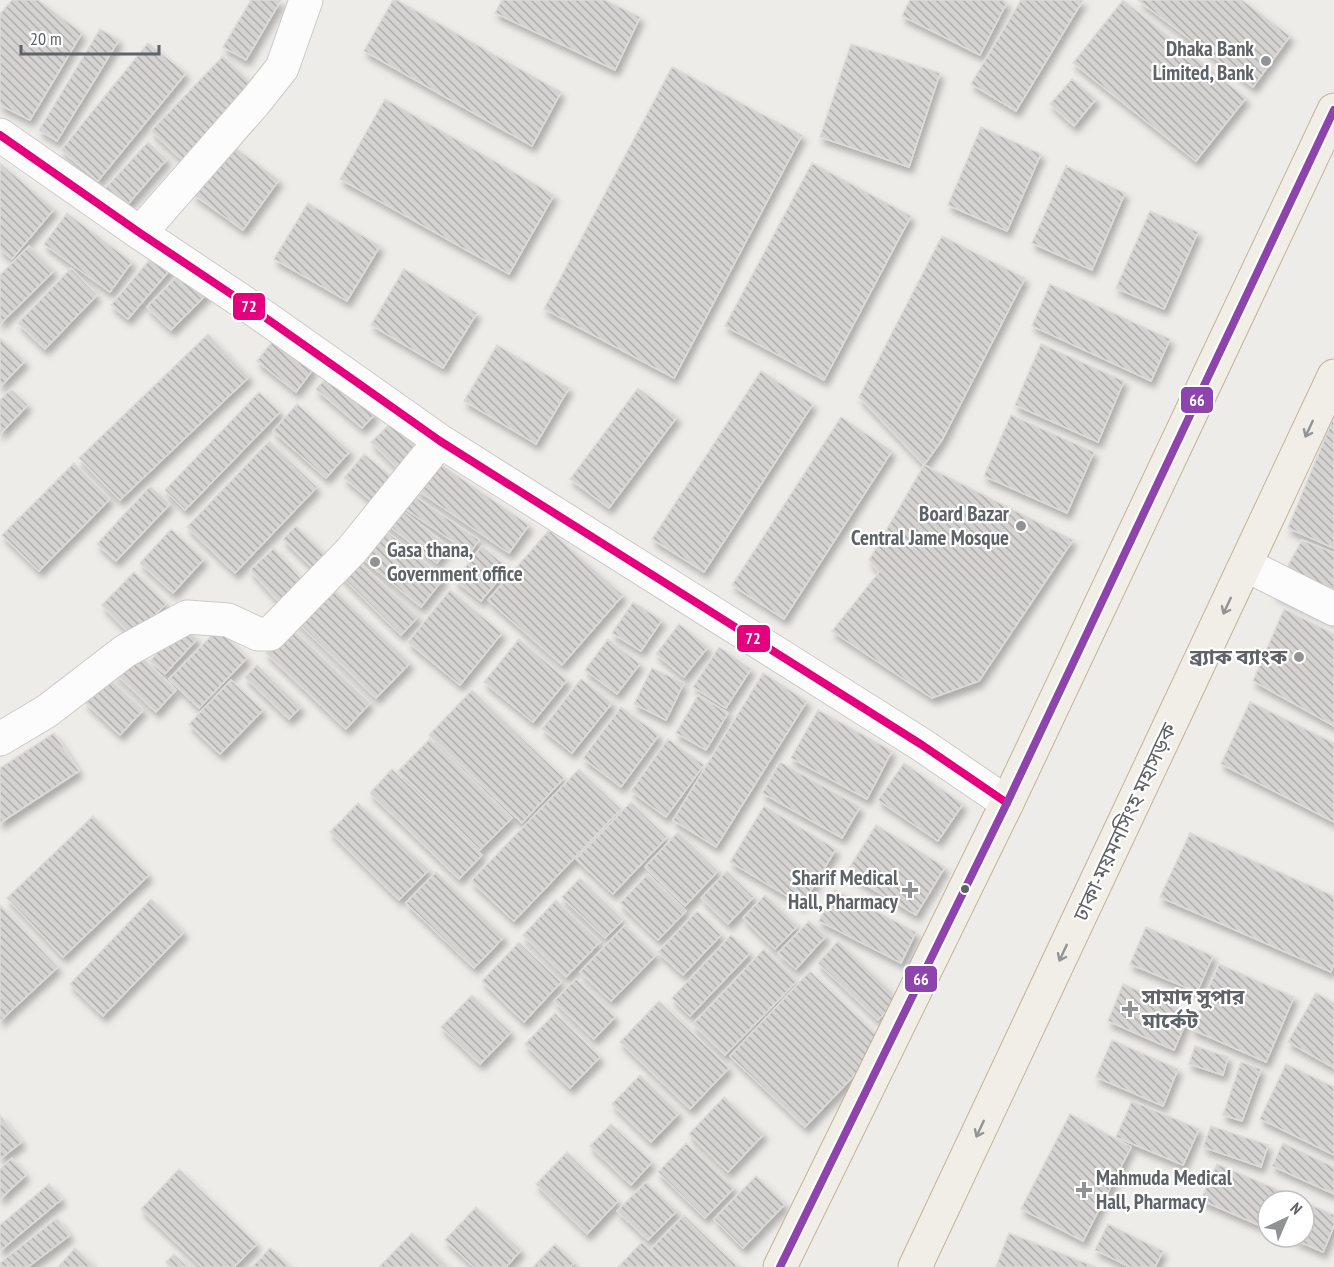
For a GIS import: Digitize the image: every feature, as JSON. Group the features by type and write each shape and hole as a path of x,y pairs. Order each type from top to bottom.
{"highway":[{"path":"780,1267 1007,802 1334,110"},
{"name":"ঢাকা-ময়মনসিংহ মহাসড়ক","path":"915,1267 1334,376"}],"street":[{"path":"140,233 282,68 306,0"},
{"path":"0,135 440,441 922,745 1007,802"},
{"path":"0,739 46,711 125,651 187,617 228,620 258,634 270,634 351,550 440,441"},
{"path":"1246,565 1334,609"}],"building":[{"path":"12,0 38,0 82,33 30,120 0,105 0,14"},
{"path":"251,0 281,0 246,60 223,47"},
{"path":"393,0 397,0 561,92 532,146 364,51"},
{"path":"502,0 605,0 640,17 615,70 495,13"},
{"path":"910,0 1002,0 1007,2 980,55 902,16"},
{"path":"1021,0 1083,0 1016,111 971,84"},
{"path":"1123,0 1246,98 1196,161 1073,63"},
{"path":"1138,0 1242,0 1290,36 1253,87"},
{"path":"100,29 119,40 57,141 39,130"},
{"path":"148,43 186,73 98,181 61,150"},
{"path":"851,44 940,73 909,167 820,137"},
{"path":"223,56 253,85 182,160 151,131"},
{"path":"672,67 802,135 674,378 544,309"},
{"path":"1072,79 1096,99 1074,126 1050,104"},
{"path":"385,99 554,195 509,274 340,179"},
{"path":"981,127 1041,154 1007,231 948,205"},
{"path":"148,142 167,159 122,211 101,193"},
{"path":"230,144 279,180 243,230 193,194"},
{"path":"0,163 54,209 12,259 0,249"},
{"path":"812,163 911,216 824,380 725,326"},
{"path":"1066,166 1125,193 1092,270 1032,243"},
{"path":"308,203 380,246 347,301 274,259"},
{"path":"1150,211 1198,232 1164,309 1116,288"},
{"path":"67,213 132,262 110,292 44,244"},
{"path":"942,236 1025,278 942,440 924,465 859,397"},
{"path":"29,246 54,271 0,324 0,275"},
{"path":"157,251 174,265 128,319 111,305"},
{"path":"71,268 97,295 45,349 18,323"},
{"path":"185,268 209,292 171,330 147,307"},
{"path":"404,269 477,313 443,368 371,325"},
{"path":"1050,284 1170,339 1151,381 1032,326"},
{"path":"208,334 249,377 120,500 79,458"},
{"path":"0,338 25,361 0,387"},
{"path":"275,338 314,368 296,392 257,361"},
{"path":"1041,344 1124,381 1098,442 1015,405"},
{"path":"497,345 569,388 536,444 464,401"},
{"path":"761,371 813,404 704,572 652,539"},
{"path":"329,375 375,414 362,428 316,389"},
{"path":"638,388 677,417 609,508 570,479"},
{"path":"11,389 28,405 0,434 0,400"},
{"path":"259,392 280,412 185,510 165,490"},
{"path":"297,404 350,451 326,478 273,431"},
{"path":"1011,415 1094,452 1067,513 984,476"},
{"path":"1334,416 1334,548 1288,528"},
{"path":"841,417 892,451 784,619 732,585"},
{"path":"395,419 424,448 400,471 371,442"},
{"path":"269,441 317,487 235,573 187,527"},
{"path":"364,454 396,480 375,504 344,478"},
{"path":"436,461 529,525 509,553 416,489"},
{"path":"74,463 110,499 39,571 2,535"},
{"path":"924,465 1073,540 979,681 932,698 832,631 879,572 869,560"},
{"path":"150,486 170,504 116,561 97,544"},
{"path":"407,491 479,540 470,553 398,504"},
{"path":"397,506 449,547 437,563 384,522"},
{"path":"296,526 327,556 314,569 283,539"},
{"path":"380,526 444,578 421,607 357,554"},
{"path":"171,529 204,559 173,593 140,563"},
{"path":"549,530 623,595 562,665 488,600"},
{"path":"1302,540 1334,553 1334,621 1273,593"},
{"path":"482,546 508,568 481,601 455,580"},
{"path":"274,548 302,580 278,601 250,570"},
{"path":"355,558 418,617 401,635 339,574"},
{"path":"134,572 166,604 133,637 102,605"},
{"path":"328,584 410,663 376,698 294,619"},
{"path":"450,590 502,633 460,685 408,642"},
{"path":"633,602 662,620 641,651 612,633"},
{"name":"ব্র্যাক ব্যাংক","path":"1284,609 1334,634 1334,726 1253,681"},
{"path":"679,624 708,647 684,677 656,654"},
{"path":"181,625 197,639 165,674 150,661"},
{"path":"290,627 370,703 346,729 266,653"},
{"path":"218,629 247,658 199,708 169,679"},
{"path":"519,639 567,680 533,722 484,682"},
{"path":"608,639 640,664 617,694 585,670"},
{"path":"719,647 751,669 726,708 693,687"},
{"path":"136,651 176,690 156,712 115,673"},
{"path":"257,665 301,707 289,719 245,677"},
{"path":"652,668 684,683 666,720 634,704"},
{"path":"763,673 807,701 716,847 673,820"},
{"path":"109,678 143,710 120,735 85,702"},
{"path":"581,679 612,703 572,753 542,729"},
{"path":"231,680 263,710 220,754 189,724"},
{"path":"472,690 564,778 522,823 429,735"},
{"path":"698,695 728,713 706,750 676,733"},
{"path":"1250,702 1334,743 1334,822 1221,764"},
{"path":"621,707 659,735 621,787 583,758"},
{"path":"818,710 892,751 867,799 791,758"},
{"path":"54,733 79,771 0,823 0,768"},
{"path":"430,739 512,818 480,850 398,771"},
{"path":"668,739 704,765 666,817 631,791"},
{"path":"780,762 860,807 842,838 762,793"},
{"path":"904,763 963,804 938,841 878,800"},
{"path":"392,769 482,855 459,879 370,793"},
{"path":"579,769 621,809 514,921 471,881"},
{"path":"631,802 667,837 613,894 576,859"},
{"path":"358,803 429,870 399,900 330,832"},
{"path":"764,806 836,849 802,905 730,862"},
{"path":"93,816 149,875 63,957 7,898"},
{"path":"876,825 945,867 916,915 846,873"},
{"path":"678,832 718,871 685,906 645,867"},
{"path":"1190,833 1334,896 1334,963 1331,972 1160,897"},
{"path":"727,871 754,897 728,924 701,898"},
{"path":"436,872 504,937 474,968 406,903"},
{"path":"648,874 686,911 658,940 620,903"},
{"path":"580,878 623,920 605,938 562,897"},
{"path":"835,890 916,932 901,963 819,921"},
{"path":"765,895 798,926 775,949 743,918"},
{"path":"151,899 184,932 103,1016 70,984"},
{"path":"556,900 600,942 566,977 523,935"},
{"path":"0,905 58,967 0,1021"},
{"path":"697,911 721,935 683,975 658,952"},
{"path":"809,921 826,936 796,969 778,953"},
{"path":"625,925 656,955 611,1001 580,972"},
{"path":"1146,927 1213,956 1197,992 1130,964"},
{"path":"731,935 750,953 690,1016 672,998"},
{"path":"838,941 899,999 878,1020 818,963"},
{"path":"519,942 561,982 524,1022 482,981"},
{"path":"764,949 797,981 725,1055 693,1024"},
{"path":"1219,964 1294,997 1266,1062 1191,1029"},
{"path":"810,971 885,1043 805,1127 730,1056"},
{"path":"576,979 615,1017 594,1039 554,1001"},
{"path":"1123,984 1190,1013 1174,1050 1108,1021"},
{"path":"1316,993 1334,1003 1334,1068 1288,1042"},
{"path":"472,995 511,1032 480,1064 441,1027"},
{"path":"659,1001 729,1068 690,1109 620,1042"},
{"path":"555,1013 600,1057 570,1088 525,1044"},
{"path":"1112,1040 1178,1069 1163,1106 1096,1077"},
{"path":"1195,1046 1228,1057 1223,1075 1189,1064"},
{"path":"1241,1062 1261,1069 1242,1121 1223,1115"},
{"path":"1286,1064 1334,1087 1334,1155 1260,1119"},
{"path":"640,1075 679,1113 651,1142 612,1104"},
{"path":"724,1097 764,1134 728,1172 689,1134"},
{"path":"1132,1101 1199,1129 1183,1165 1116,1137"},
{"path":"1070,1114 1131,1147 1083,1241 1021,1209"},
{"path":"0,1115 22,1142 0,1159"},
{"path":"611,1124 652,1162 631,1185 590,1146"},
{"path":"1211,1126 1268,1145 1261,1167 1203,1147"},
{"path":"686,1143 734,1188 705,1218 658,1172"},
{"path":"1283,1143 1334,1167 1334,1194 1272,1166"},
{"path":"567,1152 618,1201 587,1234 536,1184"},
{"path":"12,1158 26,1175 0,1199 0,1169"},
{"path":"1217,1164 1276,1189 1256,1189 1256,1224 1201,1200"},
{"path":"179,1169 257,1244 234,1267 202,1267 141,1209"},
{"path":"756,1176 785,1204 743,1248 714,1219"},
{"path":"646,1182 677,1211 648,1240 617,1211"},
{"path":"49,1184 62,1199 0,1251 0,1225"},
{"path":"476,1207 521,1250 506,1267 474,1267 445,1240"},
{"path":"1316,1207 1334,1215 1334,1226 1323,1252 1316,1249"},
{"path":"684,1215 738,1267 670,1267 651,1249"},
{"path":"57,1218 70,1235 28,1267 0,1267 0,1263"},
{"path":"1108,1224 1163,1251 1155,1267 1130,1267 1095,1250"},
{"path":"412,1233 448,1267 379,1267"},
{"path":"1009,1233 1096,1267 996,1267"},
{"path":"642,1242 667,1267 618,1267"},
{"path":"555,1244 574,1263 570,1267 533,1267"},
{"path":"75,1248 95,1267 58,1267"},
{"path":"270,1248 290,1267 252,1267"},
{"path":"174,1254 188,1267 170,1267 166,1262"}],"transit line":[{"name":"66","path":"780,1267 1007,803 1334,110"},
{"name":"72","path":"0,135 440,441 922,745 1007,803"}],"place":[{"name":"Dhaka Bank Limited, Bank","path":"1266,61"},
{"name":"Board Bazar Central Jame Mosque","path":"1021,526"},
{"name":"Gasa thana, Government office","path":"375,562"},
{"name":"ব্র্যাক ব্যাংক","path":"1299,657"},
{"name":"Sharif Medical Hall, Pharmacy","path":"910,890"},
{"name":"সামাদ সুপার মার্কেট","path":"1130,1009"},
{"name":"Mahmuda Medical Hall, Pharmacy","path":"1084,1190"}]}
